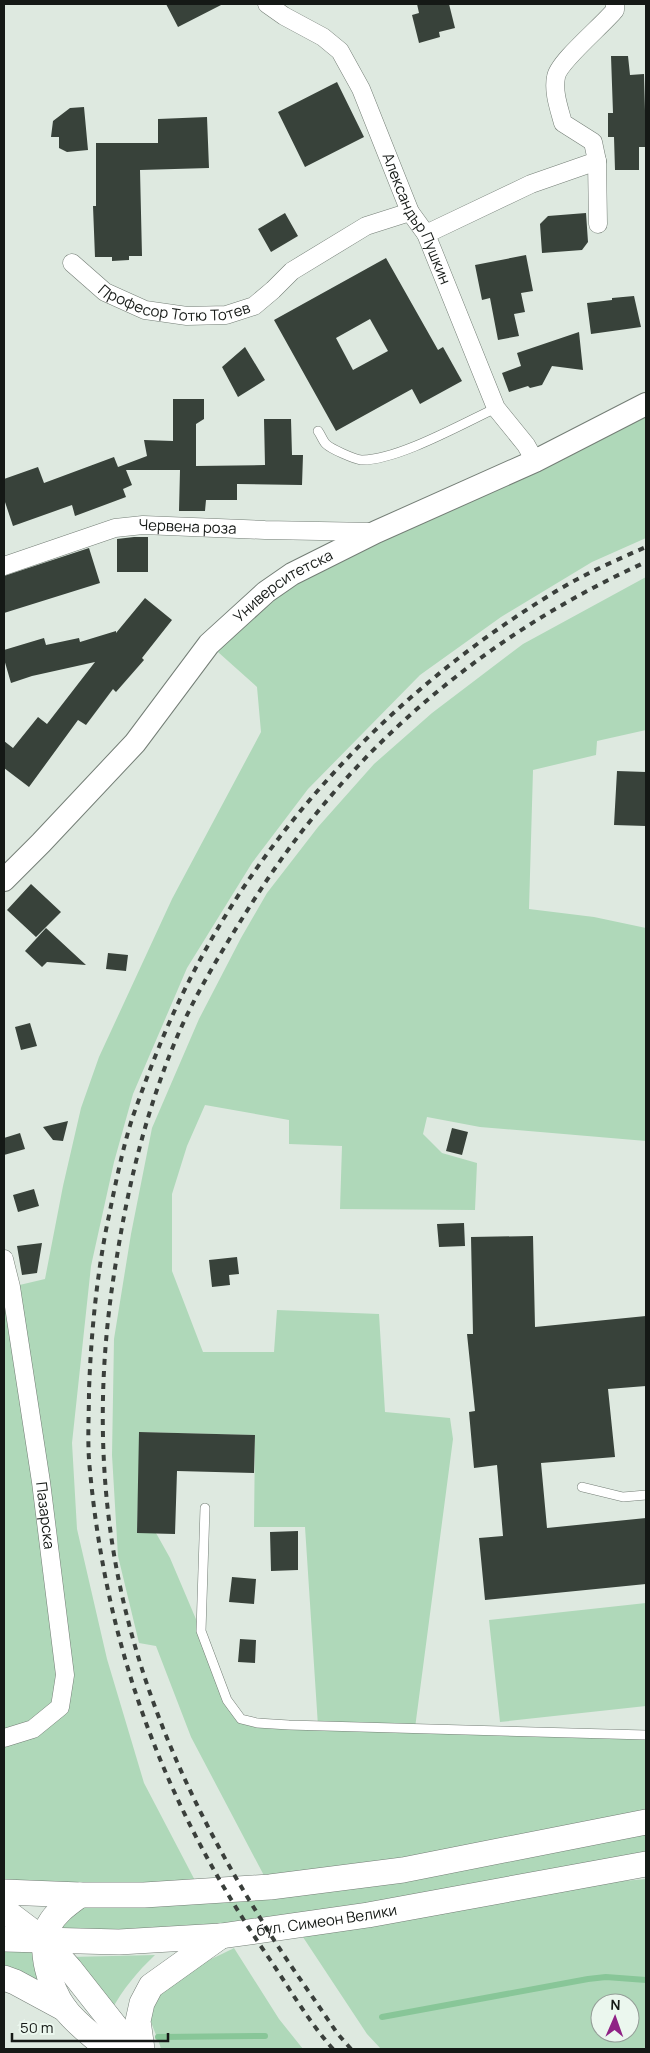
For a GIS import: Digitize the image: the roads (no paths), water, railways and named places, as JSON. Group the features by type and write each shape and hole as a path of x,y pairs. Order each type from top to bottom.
{"main road":[{"path":"4,1892 144,1895 270,1887 403,1870 646,1822"},
{"name":"бул. Симеон Велики","path":"4,1939 119,1942 222,1936 368,1915 646,1864"},
{"path":"495,1892 646,1879"},
{"path":"65,2009 49,1979 45,1941 50,1925 61,1909 80,1895"},
{"path":"4,1910 45,1941 70,1969 133,2049"},
{"path":"142,2049 138,2021 142,2003 151,1986 222,1936"},
{"path":"4,1978 65,2009 107,2049"}],"street":[{"name":"Александър Пушкин","path":"267,4 284,16 323,37 340,52 361,88 410,212 426,234 496,408 526,445 535,461"},
{"path":"598,224 597,161 593,142 563,123 555,93 556,75 566,59 620,6"},
{"path":"426,234 531,184 597,161"},
{"name":"Професор Тотю Тотев","path":"72,262 105,292 145,310 186,316 226,315 254,306 292,270 366,226 410,212"},
{"name":"Университетска","path":"4,880 135,743 209,644 266,592 292,574 376,532 535,461 646,404"},
{"name":"Червена роза","path":"4,566 115,528 143,525 376,532"},
{"name":"Пазарска","path":"4,1259 11,1287 41,1482 65,1675 60,1707 33,1729 4,1738"}],"lane":[{"path":"318,431 326,444 342,453 359,460 380,458 406,449 496,408"},
{"path":"582,1487 623,1497 646,1495"},
{"path":"205,1508 201,1631 227,1700 242,1719 257,1723 299,1726 646,1735"}],"waterway":[{"path":"382,2017 588,1979 606,1977 646,1980"},
{"path":"158,2037 265,2036"}],"railway":[{"path":"333,2049 300,2006 234,1904 201,1847 173,1788 148,1728 127,1666 111,1603 98,1538 89,1451 89,1390 94,1310 106,1230 133,1116 172,1016 220,924 257,868 298,814 342,764 390,716 441,672 494,632 561,588 609,563 646,547"},
{"path":"351,2049 337,2033 278,1946 216,1842 162,1726 135,1645 124,1604 109,1518 105,1474 103,1387 110,1299 127,1200 148,1118 166,1064 191,1007 214,964 257,894 315,815 349,775 386,738 425,702 466,669 509,638 553,610 646,562"}]}
